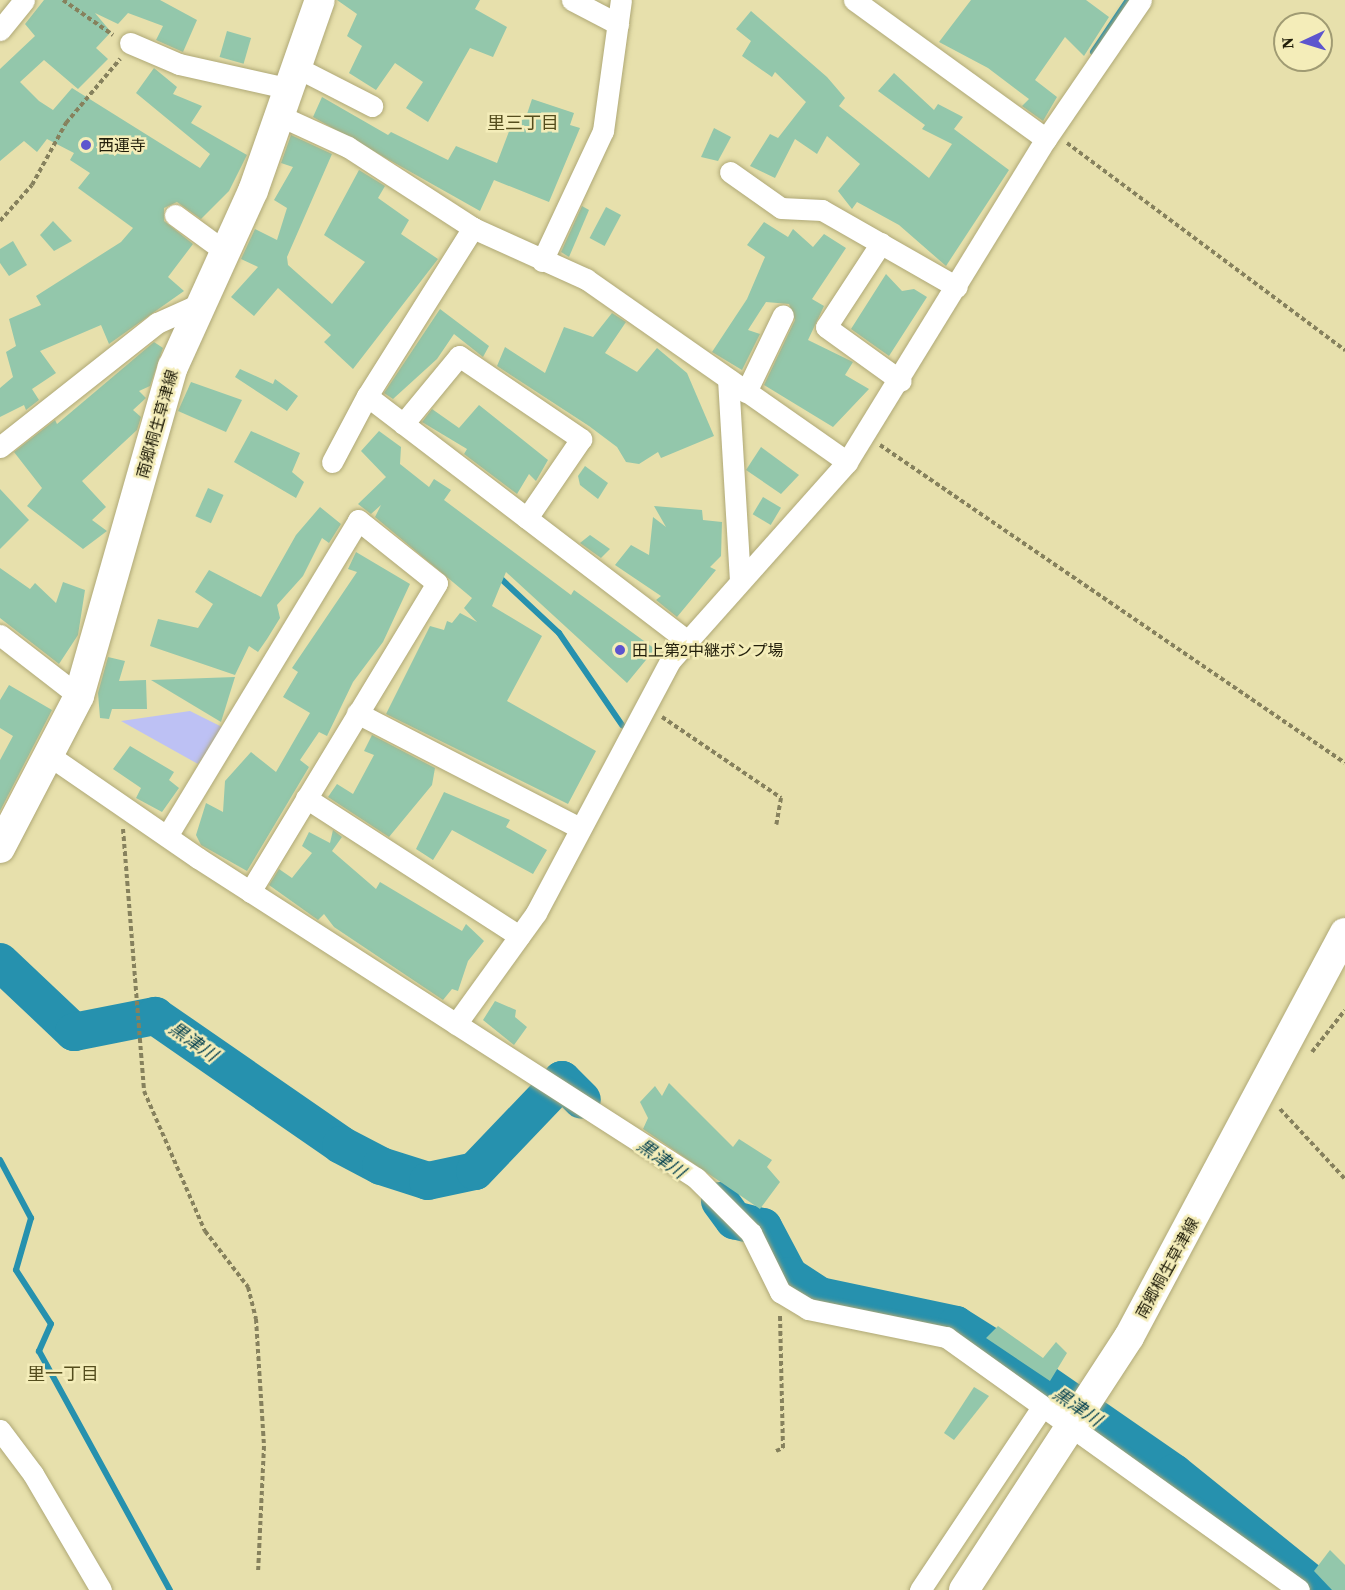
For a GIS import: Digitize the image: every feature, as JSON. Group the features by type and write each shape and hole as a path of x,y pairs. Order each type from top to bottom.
{"main road":[{"name":"南郷桐生草津線","path":"0,848 50,756 79,696 173,367 197,305 253,190 285,90 320,0"},
{"name":"南郷桐生草津線","path":"964,1590 1072,1428 1129,1337 1345,933"}],"street":[{"path":"0,30 24,0"},
{"path":"572,0 618,24"},
{"path":"542,261 603,130 621,0"},
{"path":"854,0 1048,136"},
{"path":"456,1024 519,936 644,705 688,641 847,462 901,381 1048,136 1141,0"},
{"path":"130,43 179,64 285,90 372,106"},
{"path":"285,90 348,147 473,228 585,279 847,462"},
{"path":"730,172 781,208 822,210 957,287"},
{"path":"175,215 223,250"},
{"path":"332,462 367,396 473,228"},
{"path":"881,243 826,327 901,381"},
{"path":"0,447 157,322 197,305"},
{"path":"746,392 783,315"},
{"path":"403,424 459,356 581,439 527,518"},
{"path":"728,379 740,580"},
{"path":"367,396 688,641"},
{"path":"168,836 358,520 437,583 250,892"},
{"path":"0,635 79,696"},
{"path":"357,713 578,827"},
{"path":"50,756 250,892 696,1178 751,1233 780,1292 808,1309 946,1337 1299,1590"},
{"path":"306,798 519,936"},
{"path":"920,1590 1042,1407"},
{"path":"0,1430 33,1474 101,1590"}],"path":[{"path":"0,221 32,185 66,123 130,43 63,0"},
{"path":"1048,136 1345,350"},
{"path":"864,434 1345,763"},
{"path":"644,705 781,798 776,825"},
{"path":"136,815 120,832 144,1091 205,1231 248,1287 256,1319 264,1446 258,1572"},
{"path":"1259,1096 1275,1104 1345,1179"},
{"path":"776,1451 783,1448 780,1292"}],"shaded area":[{"path":"190,711 224,728 198,764 121,721"}],"building":[{"path":"44,0 160,0 197,20 183,52 156,40 163,26 128,13 118,24 95,13 111,32 96,48 108,59 78,89 44,60 20,82 39,101 53,110 72,88 200,168 210,154 136,93 154,68 177,87 173,94 202,106 191,123 247,155 229,191 201,219 177,202 164,208 164,221 193,244 168,277 184,291 109,344 101,325 40,351 56,373 32,389 39,400 26,410 24,405 0,417 0,388 13,377 6,352 16,346 9,319 41,305 36,296 121,242 133,228 78,188 90,173 70,160 74,153 47,139 37,152 24,141 0,161 0,69 35,36 25,24"},
{"path":"337,0 480,0 475,9 507,27 493,57 470,48 428,122 406,108 423,82 395,63 376,90 349,73 362,46 347,36 357,14"},
{"path":"971,0 1086,0 1109,17 1084,56 1065,37 1035,80 1057,97 1043,121 1022,106 1029,99 988,68 939,42"},
{"path":"751,11 827,77 845,98 839,106 929,178 952,144 922,129 925,125 878,91 894,73 934,110 938,104 963,117 954,129 1009,170 946,266 899,225 857,202 852,209 838,191 860,164 827,136 817,154 795,139 775,178 750,166 770,134 778,138 806,102 775,72 772,77 742,56 751,41 736,29"},
{"path":"227,31 251,38 244,64 220,57"},
{"path":"322,97 388,135 391,132 448,160 456,146 497,163 516,113 526,117 532,99 574,113 570,125 580,128 549,202 494,180 480,211 313,117"},
{"path":"714,128 731,137 718,161 701,157"},
{"path":"291,135 332,154 287,257 288,265 332,304 365,262 324,235 359,170 385,186 378,198 409,220 401,234 438,259 353,369 324,342 331,335 278,288 254,316 231,297 258,267 241,259 255,229 277,240 287,208 274,200 293,167 281,163"},
{"path":"582,206 589,210 569,257 561,252"},
{"path":"606,207 621,215 605,246 590,238"},
{"path":"53,221 72,241 54,251 40,235"},
{"path":"764,222 788,237 793,229 813,247 824,234 846,248 812,299 824,306 808,340 853,362 845,375 869,389 833,427 764,385 795,320 789,304 766,302 748,330 760,334 742,370 712,352 747,299 765,257 747,245"},
{"path":"13,241 27,265 9,276 0,263 0,249"},
{"path":"886,274 902,291 914,289 927,297 889,356 851,329"},
{"path":"440,309 489,346 483,357 454,334 437,359 393,399 384,393"},
{"path":"612,313 626,322 605,353 637,372 657,348 687,373 714,436 661,458 658,452 639,464 626,462 617,447 589,426 497,366 505,347 545,373 564,327 593,337"},
{"path":"154,342 163,348 150,386 139,391 146,398 133,410 141,417 137,430 82,481 106,507 92,520 107,531 83,549 27,506 42,488 14,452 55,420 57,424"},
{"path":"240,369 273,384 275,379 298,396 287,411 235,377"},
{"path":"191,382 242,400 226,432 178,411"},
{"path":"479,405 548,460 536,481 529,474 517,494 464,454 467,449 422,422 432,409 459,428"},
{"path":"251,431 300,453 292,472 304,482 296,498 234,462"},
{"path":"379,431 401,447 400,464 429,487 434,479 451,490 444,500 571,595 574,590 655,649 627,683 506,572 492,606 542,636 507,701 596,751 568,804 386,714 430,626 444,630 447,621 452,623 460,613 477,622 464,608 472,598 375,517 381,505 371,514 358,504 386,477 361,451"},
{"path":"761,447 799,475 781,494 746,470"},
{"path":"585,466 608,483 598,499 580,485 578,476"},
{"path":"208,488 224,495 211,523 195,516"},
{"path":"0,489 29,520 0,549"},
{"path":"763,497 781,508 771,525 753,514"},
{"path":"654,506 702,510 703,520 722,522 721,556 710,567 716,570 677,617 656,600 661,596 615,565 631,545 649,555 653,517 666,527"},
{"path":"320,507 341,524 329,543 322,538 303,576 277,605 280,618 267,639 258,652 249,646 235,675 150,646 158,619 198,628 213,604 195,592 209,570 261,597 296,535"},
{"path":"590,535 610,549 601,558 580,543"},
{"path":"356,552 410,584 383,642 353,682 327,736 319,732 300,760 309,767 247,871 201,845 196,835 206,803 223,812 225,781 251,752 276,772 310,713 283,697 298,672 292,668 357,572 348,569"},
{"path":"0,568 30,589 35,583 56,603 63,582 85,590 78,635 59,664 0,618"},
{"path":"108,657 125,661 119,681 146,680 147,709 112,709 109,719 100,718 98,693"},
{"path":"235,677 221,722 151,680"},
{"path":"9,685 52,710 0,811 0,760 13,736 0,728 0,700"},
{"path":"372,735 435,768 432,785 389,837 328,797 337,784 353,794 374,755 364,751"},
{"path":"130,746 174,772 169,780 179,788 162,812 136,798 141,788 113,769"},
{"path":"444,792 510,820 506,827 547,850 533,874 452,830 433,860 416,849"},
{"path":"333,830 342,837 332,851 376,889 380,882 462,931 466,924 484,941 468,961 458,991 452,989 443,1000 334,927 324,914 318,920 269,885 279,869 292,878 312,853 302,846 309,832 330,843"},
{"path":"495,1001 516,1010 515,1017 527,1027 514,1045 483,1020"},
{"path":"669,1083 733,1147 739,1139 772,1160 767,1167 780,1182 760,1209 643,1129 648,1118 640,1102 655,1086 662,1096"},
{"path":"998,1326 1043,1358 1056,1342 1067,1353 1050,1381 986,1338"},
{"path":"974,1387 989,1396 954,1440 944,1433"},
{"path":"1330,1550 1345,1565 1345,1590 1332,1590 1314,1571"}],"waterway":[{"path":"1093,52 1128,0"},
{"path":"497,575 559,633 622,725"},
{"name":"黒津川","path":"0,962 74,1032 155,1016 341,1145 381,1166 428,1181 475,1171 562,1080 582,1100"},
{"path":"0,1160 31,1218 16,1270 51,1324 39,1351 170,1590"},
{"name":"黒津川","path":"720,1201 734,1220 763,1227 789,1276 820,1296 956,1325 1002,1354 1174,1473 1319,1590"}],"place":[{"name":"西運寺","path":"86,145"},
{"name":"田上第2中継ポンプ場","path":"620,650"}],"district":[{"name":"里三丁目","path":"523,123"},
{"name":"里一丁目","path":"63,1374"}]}
